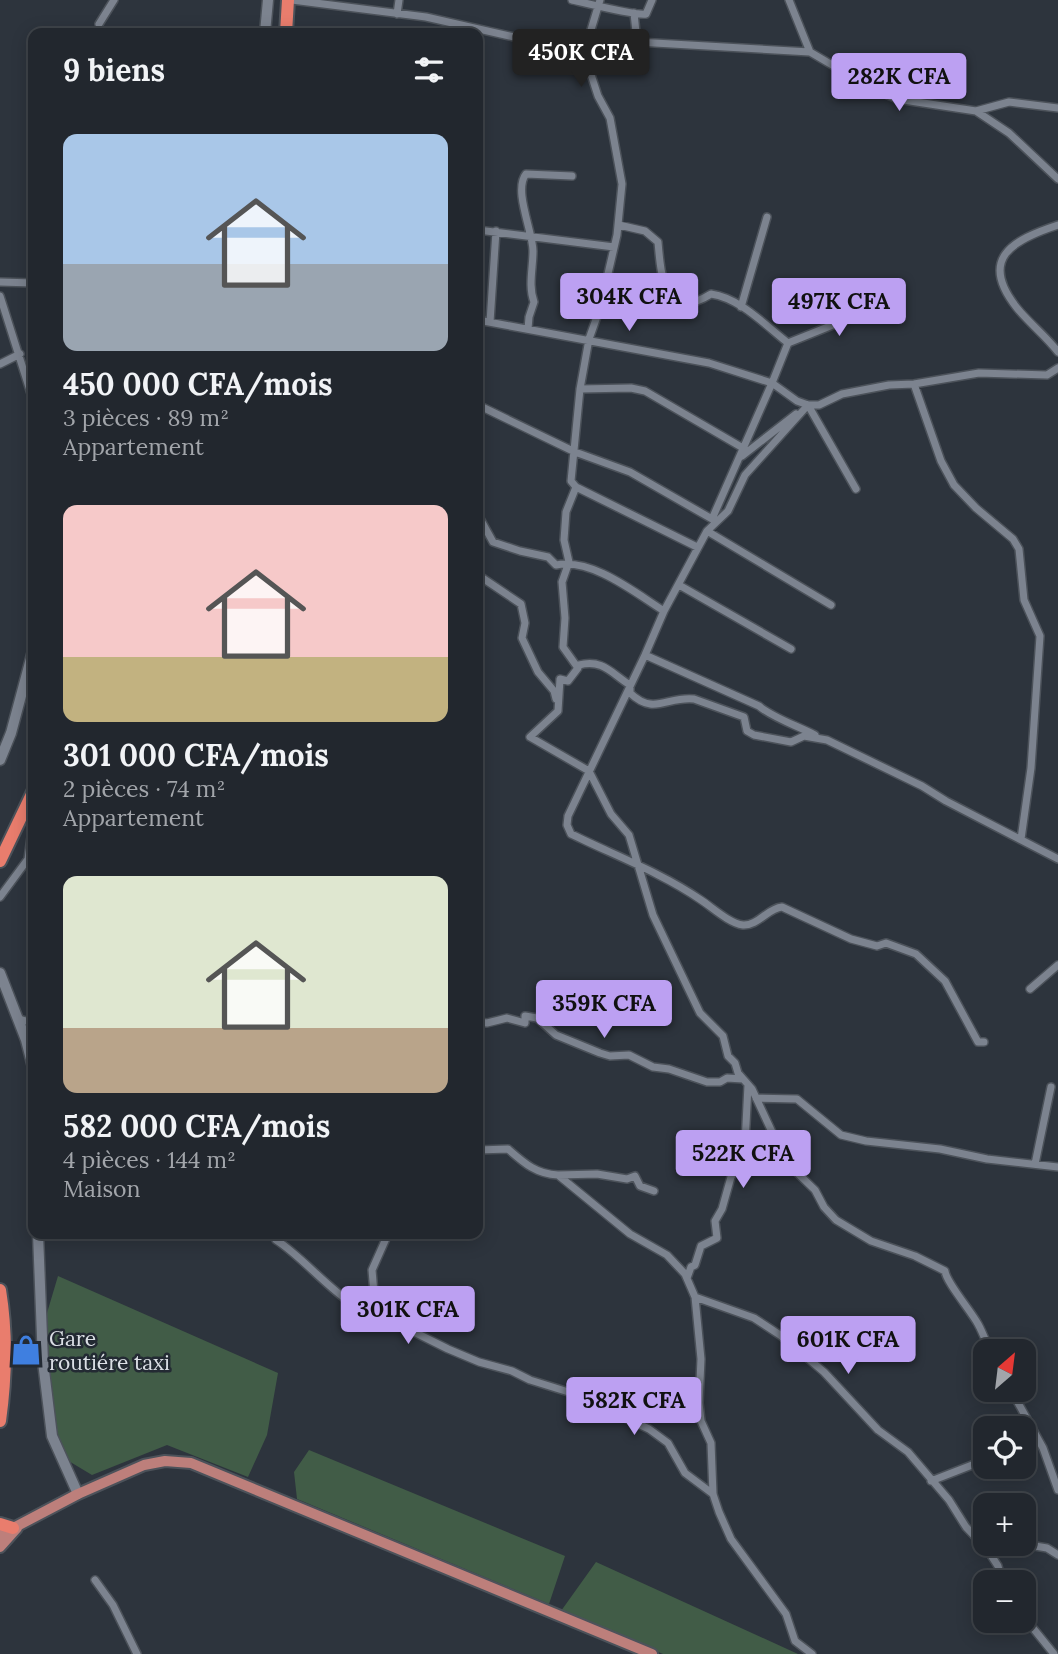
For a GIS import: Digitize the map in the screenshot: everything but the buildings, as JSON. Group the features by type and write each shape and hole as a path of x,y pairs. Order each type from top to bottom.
{"highway":[{"path":"287,28 290,0"},
{"path":"0,861 28,802"},
{"path":"0,1290 4,1391 0,1421"},
{"path":"0,1524 16,1527"}],"main road":[{"path":"0,1535 78,1494 144,1465 165,1461 191,1463 652,1654"},
{"path":"0,1547 16,1527"}],"street":[{"path":"99,24 114,0"},
{"path":"265,28 268,0"},
{"path":"290,0 350,3 482,28"},
{"path":"397,14 399,0"},
{"path":"572,0 600,3 639,16 646,14 652,0"},
{"path":"789,0 810,52"},
{"path":"600,3 584,53 598,96 610,118 622,175 619,225 600,308 589,339 580,389 571,481 576,487 697,547"},
{"path":"634,13 637,42"},
{"path":"483,28 542,45 584,53 637,42 810,52 873,89 897,99 976,111 1009,132 1058,179"},
{"path":"976,111 1009,102 1058,107"},
{"path":"528,329 528,317 534,302 530,293 533,250 524,205 524,176 572,176"},
{"path":"741,307 767,217"},
{"path":"619,225 645,230 658,242 661,280 666,291 675,300 688,304 711,294 722,296 788,343"},
{"path":"1058,225 1015,243 1003,254 999,270 1003,284 1016,306 1058,352"},
{"path":"483,230 614,247"},
{"path":"490,322 496,231"},
{"path":"0,282 28,284"},
{"path":"0,296 28,382"},
{"path":"483,407 575,452 630,472 712,519 788,343 880,306"},
{"path":"483,321 709,363 772,383 787,395 808,405 819,405 842,394 889,385 914,384 979,373 1047,375 1058,368"},
{"path":"0,364 20,354"},
{"path":"914,384 941,461 954,485 976,508 1013,539 1020,549 1024,600 1040,636 1031,768 1021,839"},
{"path":"580,389 631,388 645,391 743,448"},
{"path":"738,460 746,450 808,405"},
{"path":"808,405 856,489"},
{"path":"808,405 745,475 728,511 707,531 697,547 589,771 568,816 567,825 571,834 696,897 732,921 743,925 751,923 772,909 782,907 851,939 877,946 886,943 916,954 945,981 978,1042 984,1042"},
{"path":"576,487 566,512 564,540 569,562 562,582 565,618 563,647 578,668"},
{"path":"483,525 493,542 548,557 556,565 569,562 587,566 664,611"},
{"path":"707,531 831,605"},
{"path":"483,578 521,604 525,623 522,638 538,673 554,691 558,711 530,737 589,771 611,814 629,835 653,915 687,986 700,1013 723,1036 728,1056 757,1098 786,1162 815,1191 836,1220 871,1241 943,1269 948,1282 961,1296 985,1339"},
{"path":"680,585 791,649"},
{"path":"645,655 759,706 766,712 788,720 817,737 922,786 946,802 1058,859"},
{"path":"557,706 560,679 568,681 579,665 601,664 630,685"},
{"path":"0,760 11,733 28,670"},
{"path":"630,685 630,693 645,705 652,706 685,698 744,717 747,731 754,735 791,742 804,736 817,737"},
{"path":"0,897 28,859"},
{"path":"1030,989 1058,965"},
{"path":"0,973 19,1019 28,1050"},
{"path":"483,1023 502,1017 525,1023 525,1016 528,1016 542,1021 556,1035 600,1053 610,1056 629,1055 653,1067 669,1069 707,1082 720,1082 727,1078 745,1082"},
{"path":"19,1019 28,1022"},
{"path":"687,1279 701,1245 717,1238 715,1221 722,1209 730,1177 737,1168 745,1144 745,1082"},
{"path":"1035,1164 1051,1087"},
{"path":"757,1098 797,1099 841,1135 940,1149 987,1159 1058,1167"},
{"path":"483,1150 508,1149 527,1166 545,1174 587,1174 627,1179 635,1176 640,1186 654,1191"},
{"path":"558,1175 630,1234 667,1255 679,1266 687,1279 695,1297 701,1359 699,1403 701,1421 710,1443 713,1494 731,1539 786,1614 795,1641 812,1654"},
{"path":"38,1239 43,1362 52,1436 78,1494"},
{"path":"380,1315 375,1305 372,1270 386,1239"},
{"path":"276,1240 290,1248 338,1294 370,1314 380,1315 479,1362 591,1399 603,1408 643,1425 668,1443 685,1473 713,1494"},
{"path":"695,1297 754,1318 780,1335 824,1372 878,1430 908,1452 949,1500 966,1527 987,1549 999,1570"},
{"path":"1017,1402 1039,1442 1058,1490"},
{"path":"931,1481 973,1465"},
{"path":"1036,1546 1047,1548 1058,1555"},
{"path":"94,1580 113,1605 137,1654"},
{"path":"1036,1631 1054,1654"}],"green space":[{"path":"58,1276 278,1373 267,1435 248,1477 167,1445 92,1475 62,1457 50,1420 43,1380 47,1313"},
{"path":"309,1450 565,1556 549,1604 297,1499 294,1472"},
{"path":"596,1562 798,1654 663,1654 561,1611"}],"place":[{"name":"Gare routiére taxi","path":"26,1350"}]}
